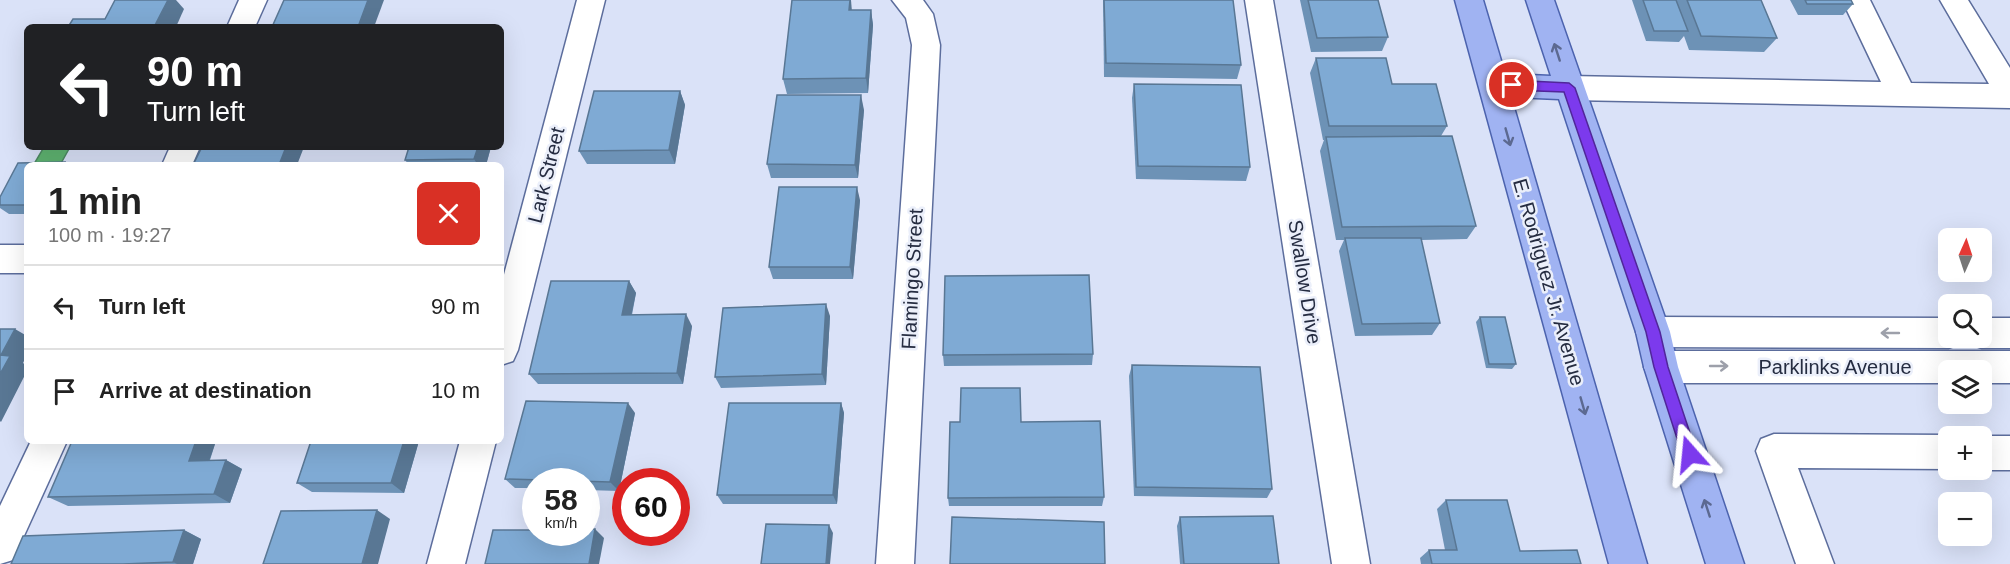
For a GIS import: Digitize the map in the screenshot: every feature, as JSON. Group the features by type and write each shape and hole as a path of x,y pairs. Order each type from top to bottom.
{"main road":[{"name":"E. Rodriguez Jr. Avenue","path":"1469,0 1628,564"},
{"path":"1540,0 1653,332 1661,367 1725,564"},
{"path":"1493,85 1569,88"}],"street":[{"path":"242,24 253,0"},
{"name":"Lark Street","path":"504,338 591,0"},
{"name":"Flamingo Street","path":"896,564 926,45 919,14 906,0"},
{"name":"Swallow Drive","path":"1259,0 1351,564"},
{"path":"1856,0 1902,94"},
{"path":"1954,0 2010,95"},
{"path":"1569,88 2010,95"},
{"path":"0,259 24,259"},
{"name":"Parklinks Avenue","path":"1653,332 1938,333"},
{"path":"1992,333 2010,333"},
{"name":"Parklinks Avenue","path":"1661,367 2010,367"},
{"path":"0,547 48,444"},
{"path":"446,564 477,444"},
{"path":"1815,564 1774,451 1938,452"},
{"path":"1992,453 2010,453"}],"shaded area":[{"path":"42,150 68,150 62,162 35,162"}],"building":[{"path":"115,0 168,0 156,24 70,24 73,19 105,19"},
{"path":"284,0 368,0 359,24 273,24"},
{"path":"792,0 850,0 849,10 871,10 866,78 783,79"},
{"path":"1104,0 1233,0 1241,65 1106,63"},
{"path":"1308,0 1378,0 1388,37 1317,38"},
{"path":"1643,0 1676,0 1688,31 1654,31"},
{"path":"1687,0 1761,0 1777,38 1701,36"},
{"path":"1805,0 1851,0 1853,4 1807,4"},
{"path":"1316,58 1386,58 1392,84 1436,84 1447,126 1329,126"},
{"path":"1134,84 1241,85 1250,167 1138,166"},
{"path":"594,91 680,91 669,150 579,151"},
{"path":"777,95 861,95 855,165 767,164"},
{"path":"1452,136 1476,226 1342,227 1326,137"},
{"path":"200,150 285,150 280,162 194,162"},
{"path":"408,150 477,150 474,159 405,160"},
{"path":"18,163 24,163 24,205 0,205 0,197"},
{"path":"779,187 857,187 850,267 769,267"},
{"path":"1345,238 1421,238 1440,323 1362,324"},
{"path":"1089,275 1093,354 943,355 945,276"},
{"path":"551,281 629,281 622,315 686,314 677,373 529,374"},
{"path":"826,304 822,374 715,377 723,308"},
{"path":"1480,317 1505,317 1516,364 1489,364"},
{"path":"0,329 15,329 1,355 10,356 0,374"},
{"path":"1132,365 1260,367 1272,489 1136,487"},
{"path":"961,388 1020,388 1021,422 1100,421 1104,497 948,498 950,422 960,422"},
{"path":"526,401 628,403 610,482 600,482 600,468 522,468 522,479 505,479"},
{"path":"729,403 841,403 833,495 717,495"},
{"path":"71,444 195,444 189,461 226,460 214,494 48,497"},
{"path":"310,444 403,444 391,483 297,483"},
{"path":"1446,500 1507,500 1520,551 1577,550 1581,564 1432,564 1429,550 1457,550"},
{"path":"377,510 362,564 263,564 281,511"},
{"path":"1273,516 1279,564 1184,564 1180,517"},
{"path":"952,517 1104,522 1105,564 950,564"},
{"path":"766,524 829,525 826,564 761,564"},
{"path":"184,530 173,562 11,564 23,536"},
{"path":"493,530 522,530 522,546 592,546 589,564 485,564"}],"route":[{"path":"1512,85 1569,88 1653,332 1661,367 1690,454"}]}
